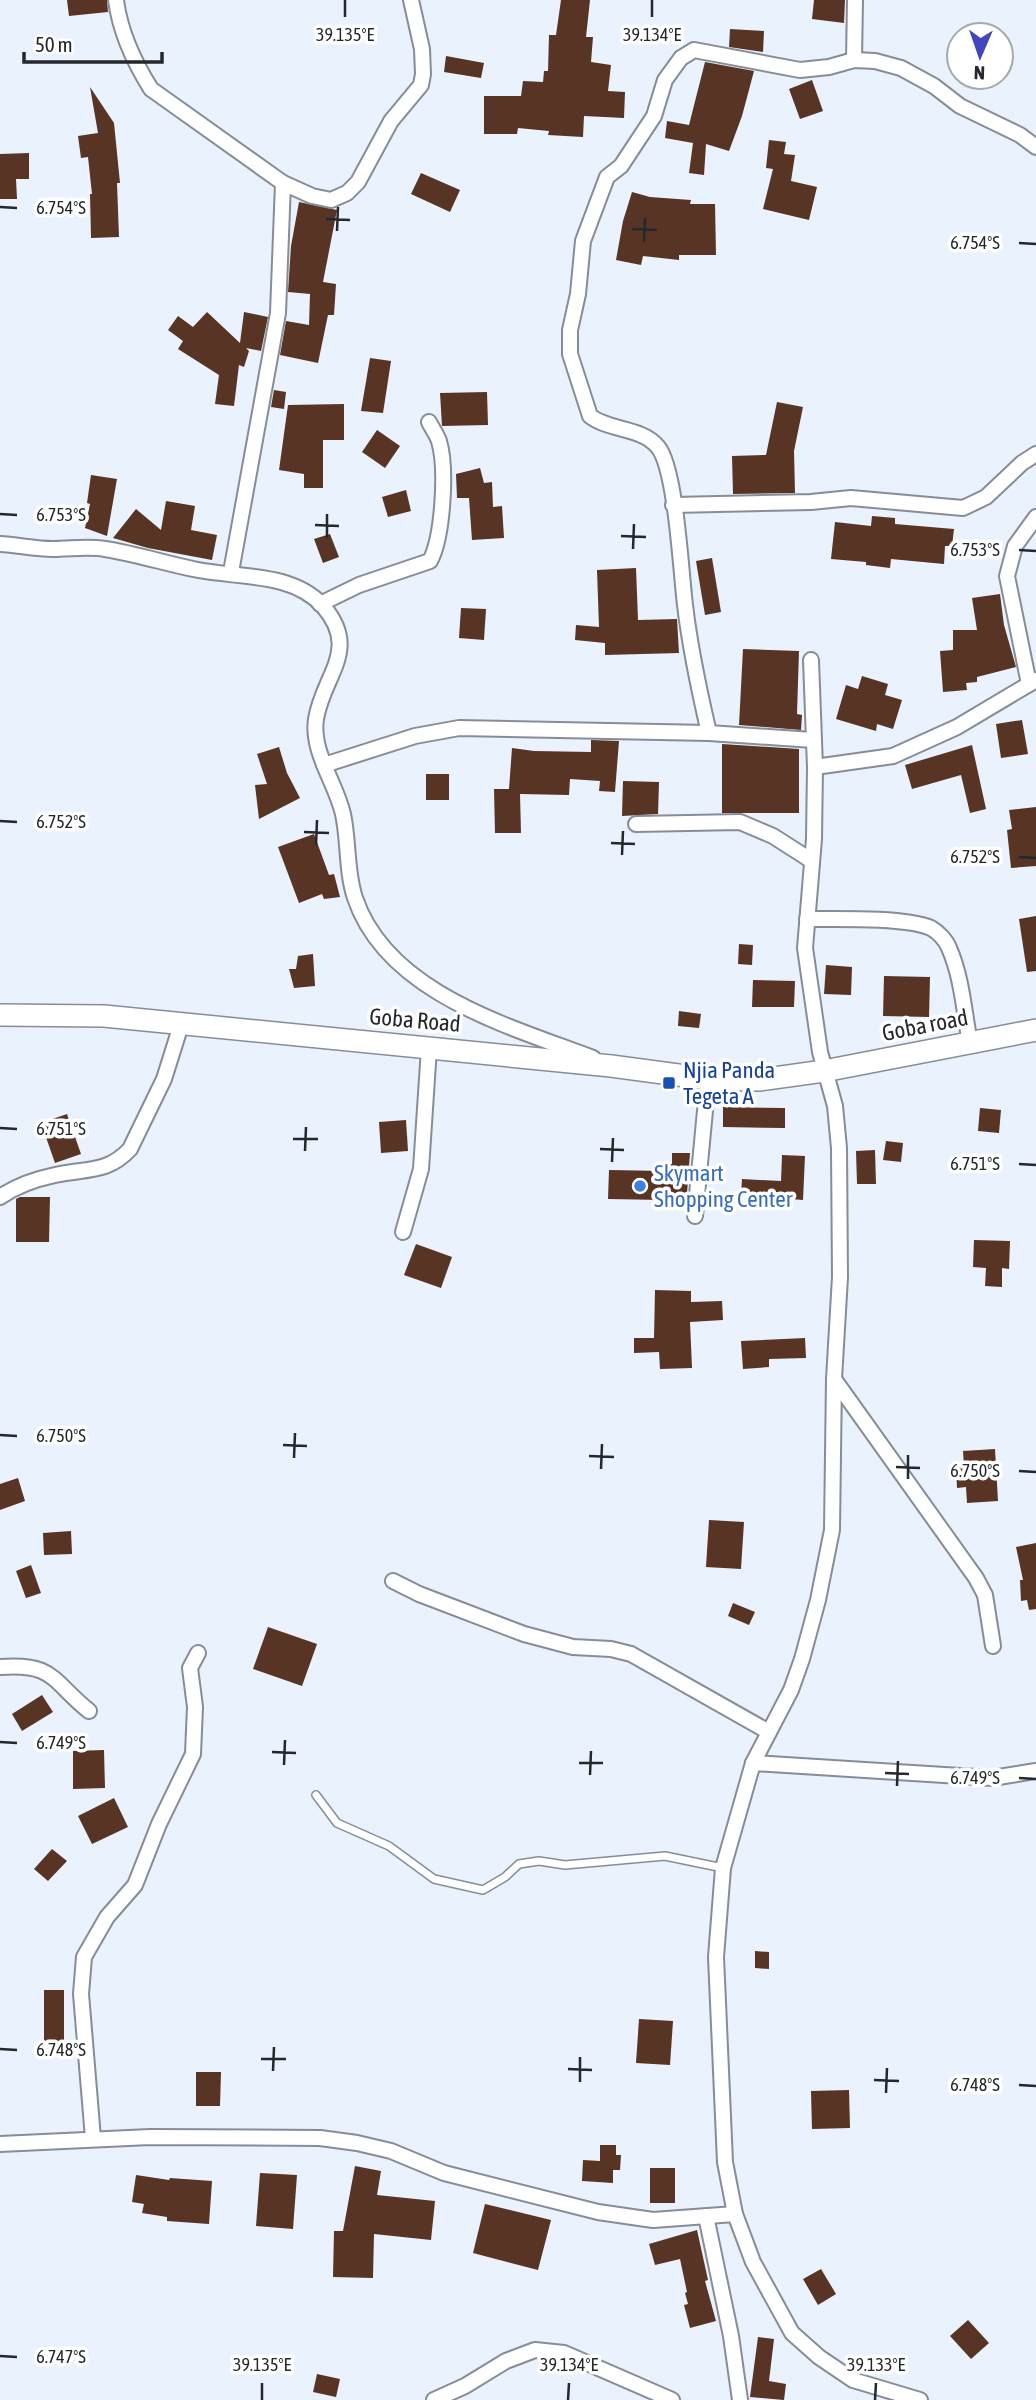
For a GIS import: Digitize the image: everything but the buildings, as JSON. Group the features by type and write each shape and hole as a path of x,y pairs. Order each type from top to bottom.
{"main road":[{"name":"Goba Road","path":"0,1015 104,1016 611,1066 708,1079 759,1080 824,1071"},
{"name":"Goba road","path":"824,1071 1036,1030"}],"street":[{"path":"116,0 137,67 151,89 284,183 312,197 331,200 347,193 358,182 391,121 421,85 422,49 411,0"},
{"path":"854,60 855,0"},
{"path":"709,733 696,676 673,505 660,449 643,436 590,416 570,354 570,330 578,293 583,241 607,177 621,166 654,116 665,80 681,58 694,50 800,69 829,67 854,60 874,61 901,68 933,86 960,106 1020,135 1036,147"},
{"path":"231,572 278,313 284,183"},
{"path":"320,604 359,585 430,561 437,547 442,481 440,443 429,422"},
{"path":"673,505 797,503 851,498 963,508 986,497 1022,463 1036,454"},
{"path":"815,767 877,760 903,752 957,727 1033,682 1007,576 1015,546 1036,517"},
{"path":"0,544 46,549 104,549 201,570 256,576 304,592 320,604 338,631 340,640 337,666 318,710 316,739 344,816 355,898 364,917 405,971 451,1000 611,1066"},
{"path":"811,660 815,767 812,861 805,948 824,1071 835,1106 839,1148 840,1278 834,1379 833,1510 829,1553 802,1659 791,1690 753,1763 723,1868 716,1957 725,2162 735,2214 752,2262 792,2333 805,2346 853,2380 920,2400"},
{"path":"324,765 415,736 459,728 709,733 813,740"},
{"path":"636,824 740,822 773,836 812,861"},
{"path":"807,919 883,921 919,925 935,930 948,946 957,972 970,1043"},
{"path":"0,1197 11,1189 54,1175 105,1167 122,1158 130,1149 164,1079 181,1025"},
{"path":"403,1232 421,1169 429,1048"},
{"path":"695,1216 708,1079"},
{"path":"834,1379 976,1578 985,1595 993,1646"},
{"path":"393,1581 419,1594 524,1634 562,1645 611,1649 631,1654 769,1732"},
{"path":"93,2138 81,1994 84,1957 107,1917 135,1885 159,1824 193,1754 195,1707 190,1668 198,1653"},
{"path":"0,1667 23,1665 45,1671 89,1711"},
{"path":"753,1763 992,1778 1036,1770"},
{"path":"0,2144 93,2138 320,2138 391,2151 444,2173 598,2212 653,2220 735,2214"},
{"path":"706,2217 731,2336 740,2400"},
{"path":"434,2400 523,2353 548,2350 564,2353 672,2400"}],"lane":[{"path":"316,1795 337,1823 389,1846 434,1879 483,1890 505,1877 519,1864 539,1861 565,1865 665,1856 723,1868"}],"place":[{"name":"Njia Panda Tegeta A","path":"669,1083"},
{"name":"Skymart Shopping Center","path":"640,1186"}]}
